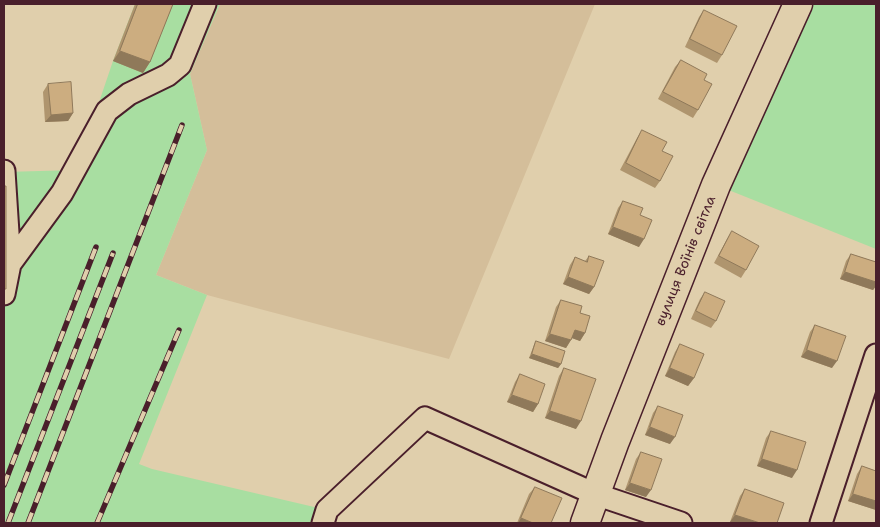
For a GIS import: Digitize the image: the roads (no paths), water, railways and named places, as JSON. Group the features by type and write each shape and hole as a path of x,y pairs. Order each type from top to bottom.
{"street":[{"path":"10,264 62,193 107,111 121,99 168,75 180,65 205,4"},
{"name":"вулиця Воїнів світла","path":"585,523 716,185 798,4"},
{"path":"4,171 10,264 4,294"},
{"path":"821,523 876,355"},
{"path":"323,523 328,510 425,418 595,494 680,523"}],"railway":[{"path":"28,523 182,125"},
{"path":"4,485 96,247"},
{"path":"8,523 113,253"},
{"path":"97,523 179,330"}]}
